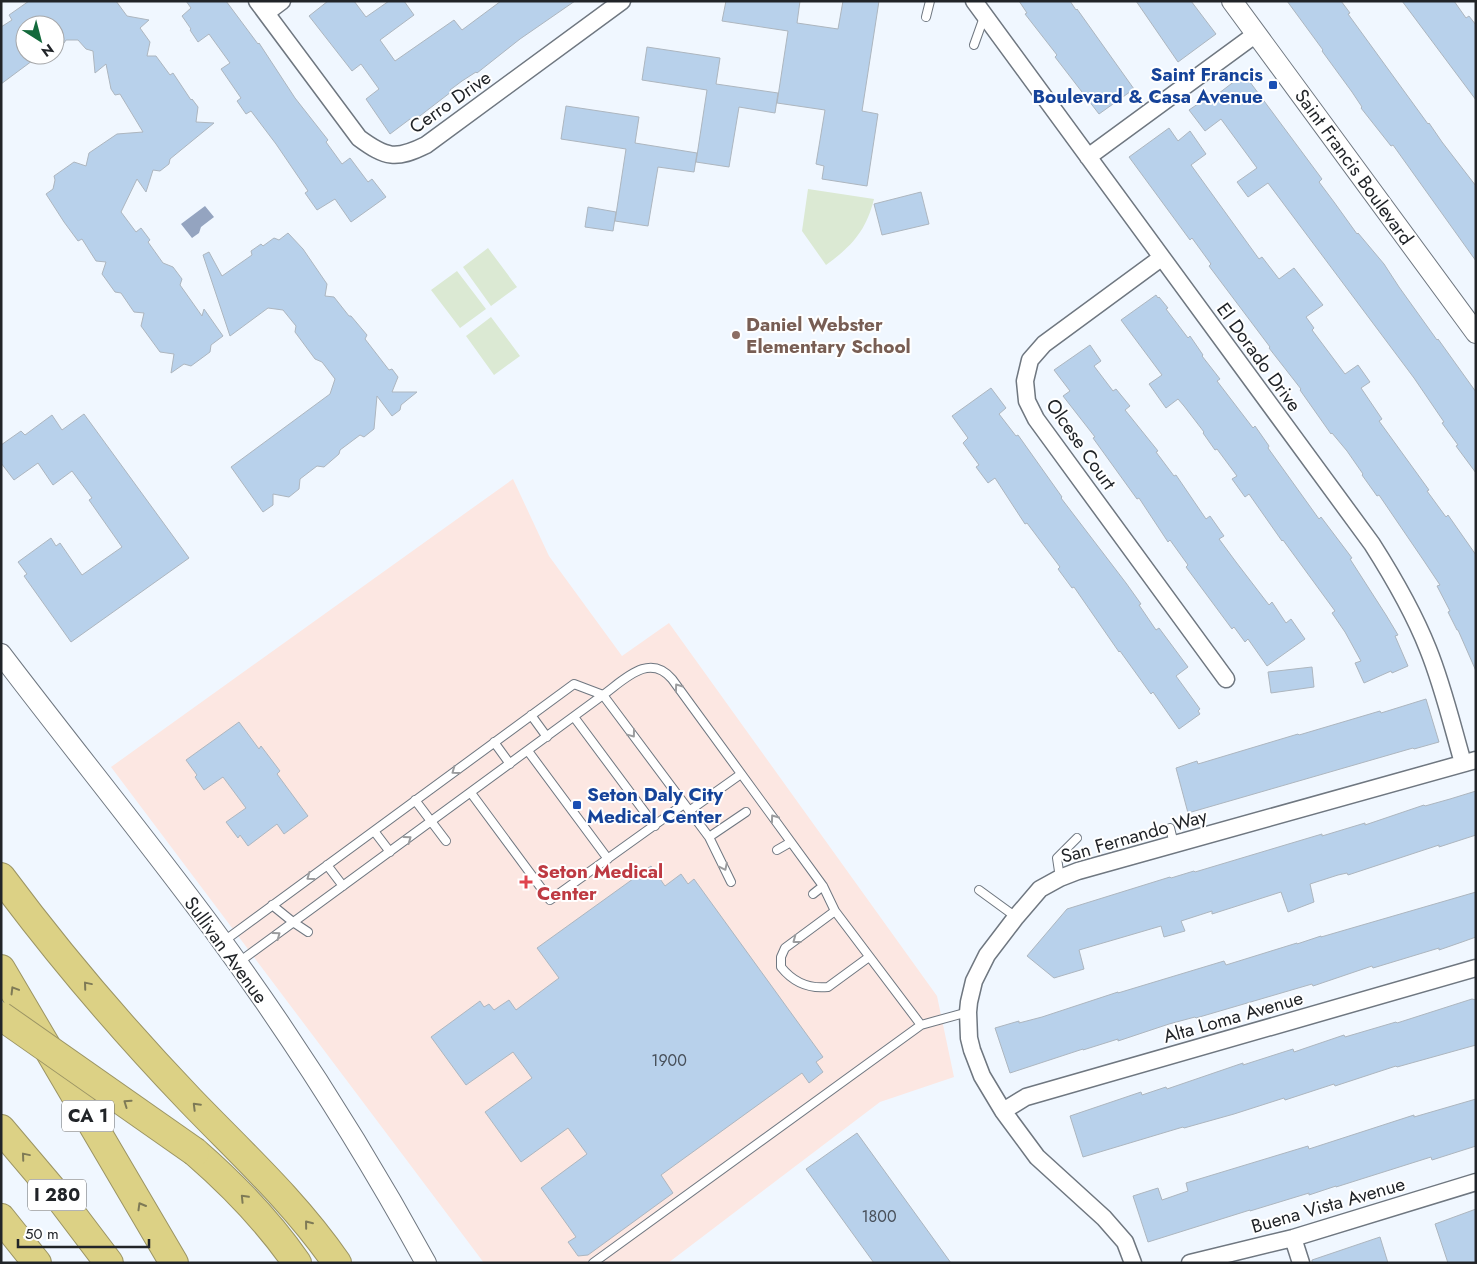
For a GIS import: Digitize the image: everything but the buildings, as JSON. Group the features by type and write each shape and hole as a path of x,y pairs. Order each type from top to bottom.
{"highway":[{"path":"1,877 53,944 124,1028 190,1101 278,1189 313,1229 337,1263"},
{"name":"CA 1","path":"1,969 174,1263"},
{"path":"1,1016 195,1152 254,1209 282,1241 297,1263"},
{"name":"I 280","path":"1,1129 62,1200 109,1263"},
{"name":"I 280","path":"1,1218 37,1263"}],"street":[{"path":"262,7 282,1"},
{"name":"Cerro Drive","path":"262,7 359,138 374,149 392,156 410,153 426,145 622,1"},
{"name":"El Dorado Drive","path":"974,1 1366,536 1393,576 1413,613 1429,650 1469,761"},
{"name":"Saint Francis Boulevard","path":"1232,1 1476,333"},
{"path":"1088,157 1256,34"},
{"name":"Olcese Court","path":"1161,258 1044,344 1030,360 1025,381 1027,401 1036,419 1226,679"},
{"name":"Sullivan Avenue","path":"1,654 237,963 353,1138 426,1263"},
{"name":"San Fernando Way","path":"1133,1263 1125,1242 1104,1218 1038,1157 1003,1111 982,1076 969,1038 968,1012 972,991 980,969 996,942 1040,889 1078,871 1172,836 1469,761"},
{"name":"Alta Loma Avenue","path":"1003,1111 1026,1097 1476,968"},
{"name":"Buena Vista Avenue","path":"1190,1263 1293,1238 1476,1182"},
{"path":"1293,1238 1301,1263"}],"lane":[{"path":"926,17 930,1"},
{"path":"974,46 985,16"},
{"path":"237,963 603,695 641,669 651,667 663,670 672,679 823,886 835,911 921,1026"},
{"path":"222,942 574,684 603,695 709,837 731,882"},
{"path":"532,715 547,737"},
{"path":"574,717 655,826"},
{"path":"494,742 510,764"},
{"path":"528,751 608,859"},
{"path":"470,793 550,900 655,826 742,774"},
{"path":"415,800 446,841"},
{"path":"709,837 746,812"},
{"path":"374,830 390,852"},
{"path":"1060,878 1057,858 1076,838"},
{"path":"777,850 791,842"},
{"path":"327,864 343,886"},
{"path":"813,894 823,886"},
{"path":"979,890 1016,917"},
{"path":"272,905 308,932"},
{"path":"835,911 785,948 781,957 781,967 788,975 805,985 820,988 828,987 869,957"},
{"path":"593,1263 921,1026 968,1012"}],"shaded area":[{"name":"Seton Medical Center","path":"513,479 549,556 622,656 669,623 937,996 954,1077 880,1102 668,1263 484,1263 111,767"}],"green space":[{"path":"808,189 874,199 867,220 857,237 826,265 802,231"},
{"path":"488,248 517,287 491,306 463,267"},
{"path":"457,271 486,309 460,328 431,290"},
{"path":"491,317 520,356 494,375 466,336"}],"water":[{"path":"205,206 214,217 201,227 199,233 192,238 181,224"}],"place":[{"name":"Saint Francis Boulevard & Casa Avenue","path":"1273,85"},
{"name":"Daniel Webster Elementary School","path":"736,335"},
{"name":"Seton Daly City Medical Center","path":"577,805"},
{"name":"Seton Medical Center","path":"526,882"}]}
